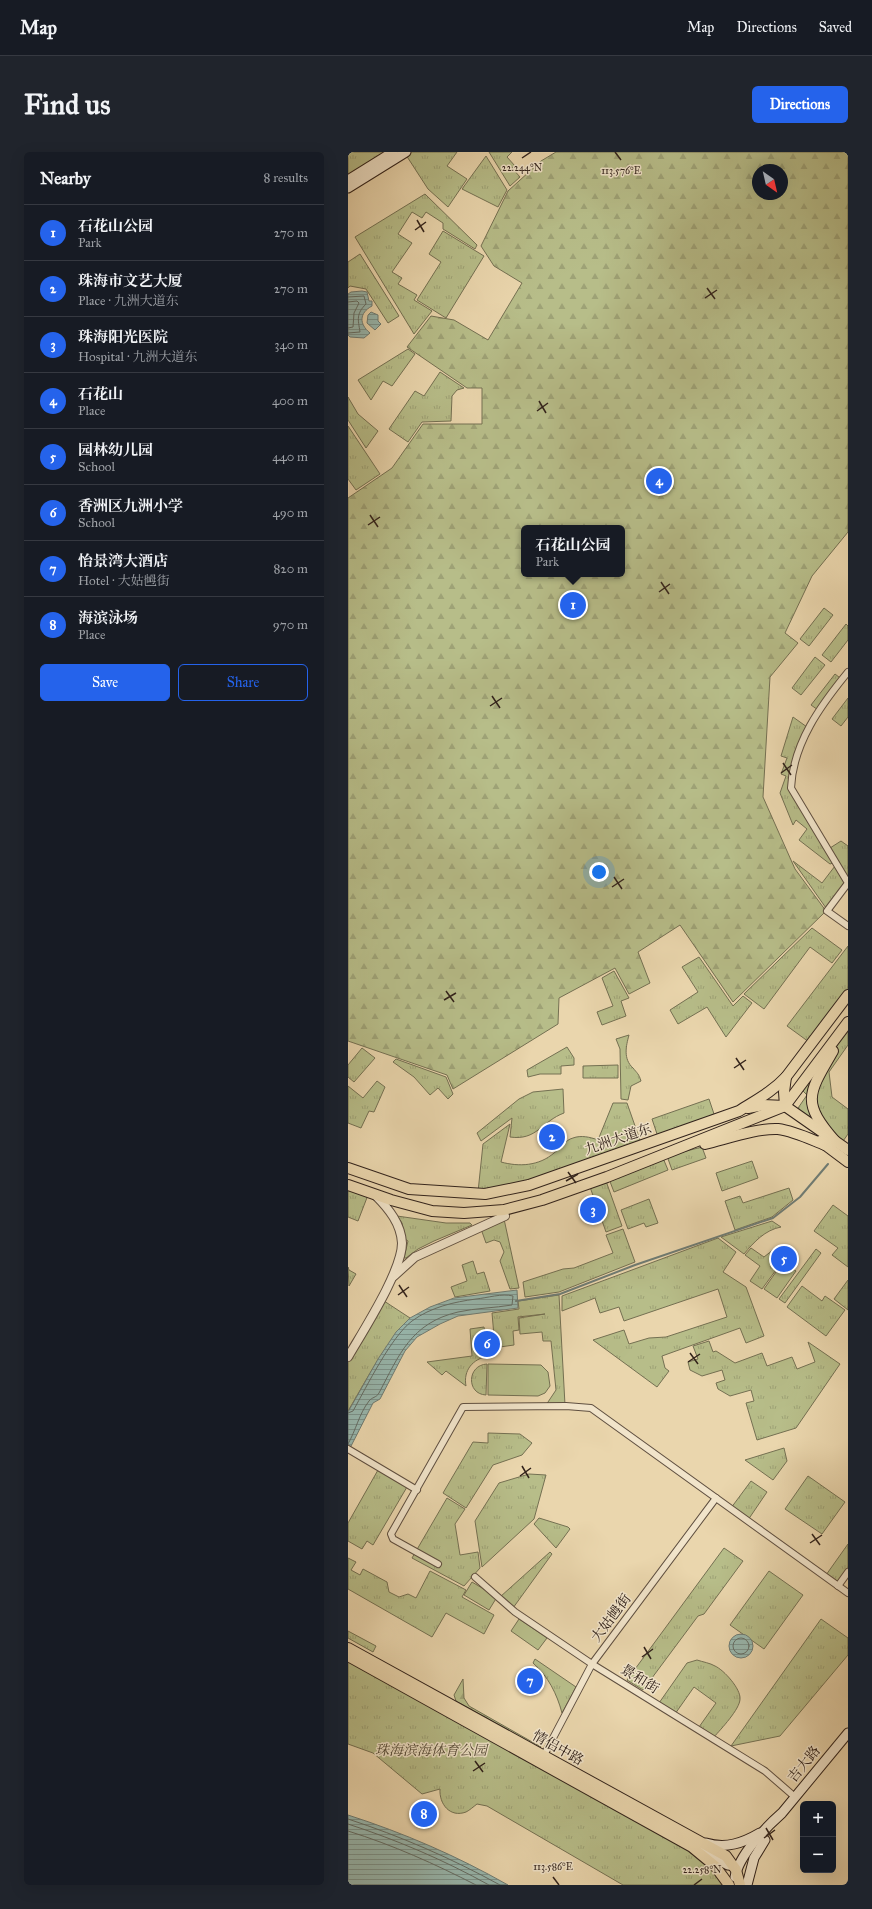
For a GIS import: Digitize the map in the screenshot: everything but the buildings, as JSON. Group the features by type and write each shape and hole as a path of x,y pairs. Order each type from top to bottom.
{"main road":[{"path":"348,180 393,152"},
{"path":"348,188 406,152"},
{"name":"九洲大道东","path":"348,1168 408,1189 485,1194 530,1185 739,1111 776,1088 848,995"},
{"path":"348,1185 376,1196 432,1211 464,1212 504,1210 542,1200 607,1178 784,1106 848,1023"},
{"path":"835,1141 820,1124 813,1111 812,1097 814,1087 823,1068 848,1023"},
{"path":"786,1077 784,1106 825,1145 848,1162"},
{"path":"739,1111 763,1105 784,1106 848,1150"},
{"path":"664,1154 747,1133 778,1129 798,1134 825,1145"},
{"name":"情侣中路","path":"348,1648 694,1844 726,1856 737,1867"},
{"name":"情侣中路","path":"348,1656 542,1759"},
{"name":"吉大路","path":"765,1835 848,1733"},
{"path":"694,1844 728,1846 765,1835"},
{"path":"735,1885 737,1867 765,1835"},
{"path":"747,1885 754,1858 765,1835"},
{"path":"694,1844 711,1862 729,1885"},
{"path":"737,1867 740,1885"}],"street":[{"path":"848,672 814,718 802,740 791,788 848,884 827,911 848,926"},
{"path":"348,1357 393,1276 401,1254 402,1243 400,1232 394,1216 376,1196"},
{"path":"393,1276 415,1257 505,1216"},
{"path":"438,1564 394,1539 391,1534 463,1407 566,1406 591,1408 848,1593"},
{"path":"350,1451 416,1490"},
{"name":"大姑乸街","path":"542,1759 592,1664 716,1498"},
{"path":"838,1586 848,1572"},
{"name":"景和街","path":"475,1577 515,1612 592,1664 765,1771 795,1797"}],"green space":[{"path":"348,152 393,152 348,180"},
{"path":"410,152 457,152 447,166 467,179 448,207 428,189 406,155"},
{"path":"489,152 512,152 507,157 515,166 512,168 520,177 510,186"},
{"path":"556,152 848,152 848,532 812,576 785,633 798,643 770,677 763,797 795,869 826,911 733,1002 680,925 638,952 650,983 629,994 615,968 559,998 558,1024 453,1089 447,1075 348,1041 348,498 392,468 423,424 482,424 482,388 467,388 407,347 431,316 454,320 488,340 522,283 494,266 481,246 508,191 541,161"},
{"path":"486,156 507,190 498,207 462,189"},
{"path":"425,194 477,245 475,249 443,229 443,223 426,212 422,218 412,212 398,234 412,243 392,272 402,278 398,284 417,295 414,300 432,311 414,334 355,237"},
{"path":"443,231 484,256 446,318 417,300 441,262 429,254"},
{"path":"360,254 399,316 388,323 366,289 350,286 348,288 348,262"},
{"path":"408,349 415,354 392,386 383,381 371,400 358,380"},
{"path":"440,372 464,388 457,390 452,396 451,421 422,422 408,442 389,429 415,391 424,396"},
{"path":"348,397 358,414 378,431 366,448 348,420"},
{"path":"348,426 380,474 356,490 348,479"},
{"path":"824,608 833,615 809,646 800,639"},
{"path":"846,624 848,626 848,640 831,662 822,655"},
{"path":"815,657 825,665 801,695 792,688"},
{"path":"835,674 844,681 821,712 811,705"},
{"path":"848,698 848,717 841,726 832,719"},
{"path":"793,717 807,727 789,782 833,863 830,864 799,840 807,829 796,820 793,825 780,793 786,776 781,774 787,758 781,756"},
{"path":"841,841 848,846 848,879 830,848"},
{"path":"793,861 822,883 835,866 845,883 826,908"},
{"path":"812,928 842,950 832,963 810,947 764,1009 744,994"},
{"path":"848,946 848,991 809,1042 787,1026"},
{"path":"699,957 733,1006 743,996 752,1003 726,1037 707,1007 678,1024 670,1010 698,992 682,967"},
{"path":"614,971 629,998 621,1001 626,1016 602,1025 597,1012 613,1006 602,978"},
{"path":"848,1024 848,1045 829,1072 832,1097 848,1109 848,1134 841,1144 796,1111 807,1095 800,1088"},
{"path":"629,1035 626,1048 628,1061 638,1074 641,1081 631,1086 628,1100 621,1099 620,1049 616,1039"},
{"path":"567,1047 574,1058 574,1065 561,1066 561,1074 540,1074 528,1077 527,1070"},
{"path":"362,1048 375,1058 354,1082 348,1077 348,1065"},
{"path":"396,1059 446,1077 453,1094 448,1099 438,1088 430,1095 414,1077 393,1062"},
{"path":"618,1065 618,1078 583,1078 583,1066"},
{"path":"377,1081 385,1087 374,1112 369,1111 361,1128 348,1123 348,1086 363,1098"},
{"path":"563,1089 564,1113 556,1116 539,1130 527,1136 510,1137 512,1118 481,1141 477,1133 519,1099 533,1092"},
{"path":"709,1099 715,1117 658,1137 652,1119"},
{"path":"613,1103 627,1103 641,1143 530,1182 478,1192 483,1144 510,1124 501,1162 515,1165 535,1163 548,1157 570,1139 576,1137 589,1137 598,1140"},
{"path":"702,1147 706,1158 672,1170 667,1156"},
{"path":"663,1158 668,1170 614,1192 609,1179"},
{"path":"752,1161 758,1178 722,1191 716,1173"},
{"path":"606,1181 622,1226 606,1232 590,1187"},
{"path":"348,1188 368,1195 358,1221 348,1217"},
{"path":"789,1188 793,1200 772,1217 735,1230 725,1201 740,1196 743,1203"},
{"path":"649,1199 658,1223 646,1227 644,1223 628,1229 621,1210"},
{"path":"833,1205 848,1216 848,1267 832,1255 838,1248 814,1231"},
{"path":"397,1216 446,1223 470,1223 472,1225 434,1241 404,1258 408,1241 405,1239 402,1223"},
{"path":"504,1219 519,1288 510,1289 500,1261 504,1252 500,1242 494,1240 486,1243 481,1229"},
{"path":"772,1221 781,1227 765,1234 744,1254 721,1237"},
{"path":"623,1229 635,1262 559,1292 525,1297 523,1282 563,1269 574,1268 613,1253 606,1235"},
{"path":"718,1238 736,1252 723,1272 746,1287 764,1336 746,1343 740,1328 662,1356 665,1368 669,1371 657,1387 593,1340 624,1330 629,1344 649,1338 666,1337 727,1317 718,1289 624,1321 619,1307 600,1313 595,1298 562,1311 562,1296"},
{"path":"778,1246 786,1249 784,1259 762,1289 750,1281 760,1266 745,1255 751,1248 764,1257"},
{"path":"816,1249 821,1253 785,1303 779,1299"},
{"path":"473,1261 477,1274 484,1272 490,1291 455,1297 451,1287 467,1281 462,1265"},
{"path":"783,1262 796,1271 777,1298 764,1289"},
{"path":"348,1267 349,1270 356,1274 349,1286"},
{"path":"848,1280 848,1310 834,1299"},
{"path":"802,1286 822,1301 825,1296 845,1310 826,1336 787,1307"},
{"path":"559,1295 565,1405 546,1405 556,1390 551,1341 543,1341 542,1332 520,1334 519,1318 545,1314 518,1317 519,1330 513,1331 514,1345 500,1347 498,1336 494,1336 492,1313 519,1309 518,1301"},
{"path":"381,1299 410,1318 384,1351 348,1411 348,1358"},
{"path":"484,1327 488,1356 483,1357 470,1366 465,1380 466,1386 446,1371 442,1375 427,1362 472,1356 470,1329"},
{"path":"709,1341 713,1352 716,1351 735,1363 762,1353 767,1366 792,1357 797,1369 815,1362 808,1342 840,1364 796,1428 757,1440 746,1403 754,1401 751,1390 730,1396 718,1389 716,1383 725,1380 722,1370 702,1376 690,1370 688,1362 698,1359 693,1346"},
{"path":"487,1364 486,1395 475,1390 472,1385 472,1380 476,1369"},
{"path":"488,1364 541,1365 548,1372 550,1386 545,1393 538,1396 488,1395"},
{"path":"488,1433 520,1434 532,1443 522,1455 493,1465 466,1508 443,1493 473,1442 488,1443"},
{"path":"784,1448 787,1461 773,1480 745,1460"},
{"path":"378,1470 407,1487 373,1545 367,1541 362,1549 348,1541 348,1523"},
{"path":"529,1474 546,1475 534,1519 482,1567 475,1521 499,1483"},
{"path":"808,1476 845,1502 822,1534 785,1509"},
{"path":"751,1481 767,1492 748,1520 731,1508"},
{"path":"447,1498 465,1509 455,1524 460,1555 478,1552 480,1568 464,1586 412,1558"},
{"path":"539,1518 568,1527 570,1529 556,1548 534,1524"},
{"path":"848,1544 848,1569 838,1584 826,1575"},
{"path":"724,1548 743,1561 704,1614 698,1616 643,1690 627,1680"},
{"path":"550,1552 552,1554 513,1608 500,1597"},
{"path":"348,1558 356,1562 351,1570 360,1575 363,1569 387,1582 389,1592 399,1597 408,1594 416,1598 430,1571 466,1590 462,1597 494,1615 484,1634 446,1613 432,1637 348,1589"},
{"path":"769,1571 803,1595 764,1649 730,1625"},
{"path":"472,1582 497,1597 489,1610 464,1595"},
{"path":"519,1619 547,1638 538,1650 511,1631"},
{"path":"821,1619 848,1638 848,1655 780,1736 731,1746"},
{"path":"348,1631 376,1646 373,1652 348,1638"},
{"name":"珠海滨海体育公园","path":"348,1658 683,1845 711,1865 727,1885 623,1885 487,1806 477,1804 466,1812 460,1813 450,1811 441,1800 440,1789 422,1794 373,1753 348,1744"},
{"path":"535,1659 576,1687 562,1713 551,1686 533,1663"},
{"path":"697,1660 713,1665 723,1671 735,1685 740,1695 737,1708 730,1719 714,1737 699,1727 716,1703 694,1687 675,1714 659,1703 687,1663"},
{"path":"463,1679 464,1698 469,1706 541,1747 540,1748 456,1701 454,1695"}],"water":[{"path":"351,292 367,292 369,301 372,301 372,306 365,312 362,319 366,330 370,333 364,338 350,337 348,335 348,294"},
{"path":"371,312 378,315 378,321 381,324 375,330 367,323 368,315"},
{"path":"517,1290 518,1308 458,1316 417,1337 405,1351 380,1399 373,1403 348,1452 348,1412 378,1359 396,1332 410,1318 430,1307 454,1298"},
{"path":"741,1634 750,1637 753,1646 750,1655 741,1658 732,1655 729,1646 732,1637"},
{"path":"348,1815 389,1829 430,1846 469,1864 508,1885 348,1885"}],"waterway":[{"path":"516,1301 560,1294 635,1265 773,1218 800,1197 828,1164"}],"place":[{"name":"石花山","path":"659,481"},
{"name":"石花山公园","path":"573,605"},
{"name":"珠海市文艺大厦","path":"552,1137"},
{"name":"珠海阳光医院","path":"593,1210"},
{"name":"园林幼儿园","path":"784,1259"},
{"name":"香洲区九洲小学","path":"487,1344"},
{"name":"怡景湾大酒店","path":"530,1681"},
{"name":"海滨泳场","path":"424,1814"}]}
